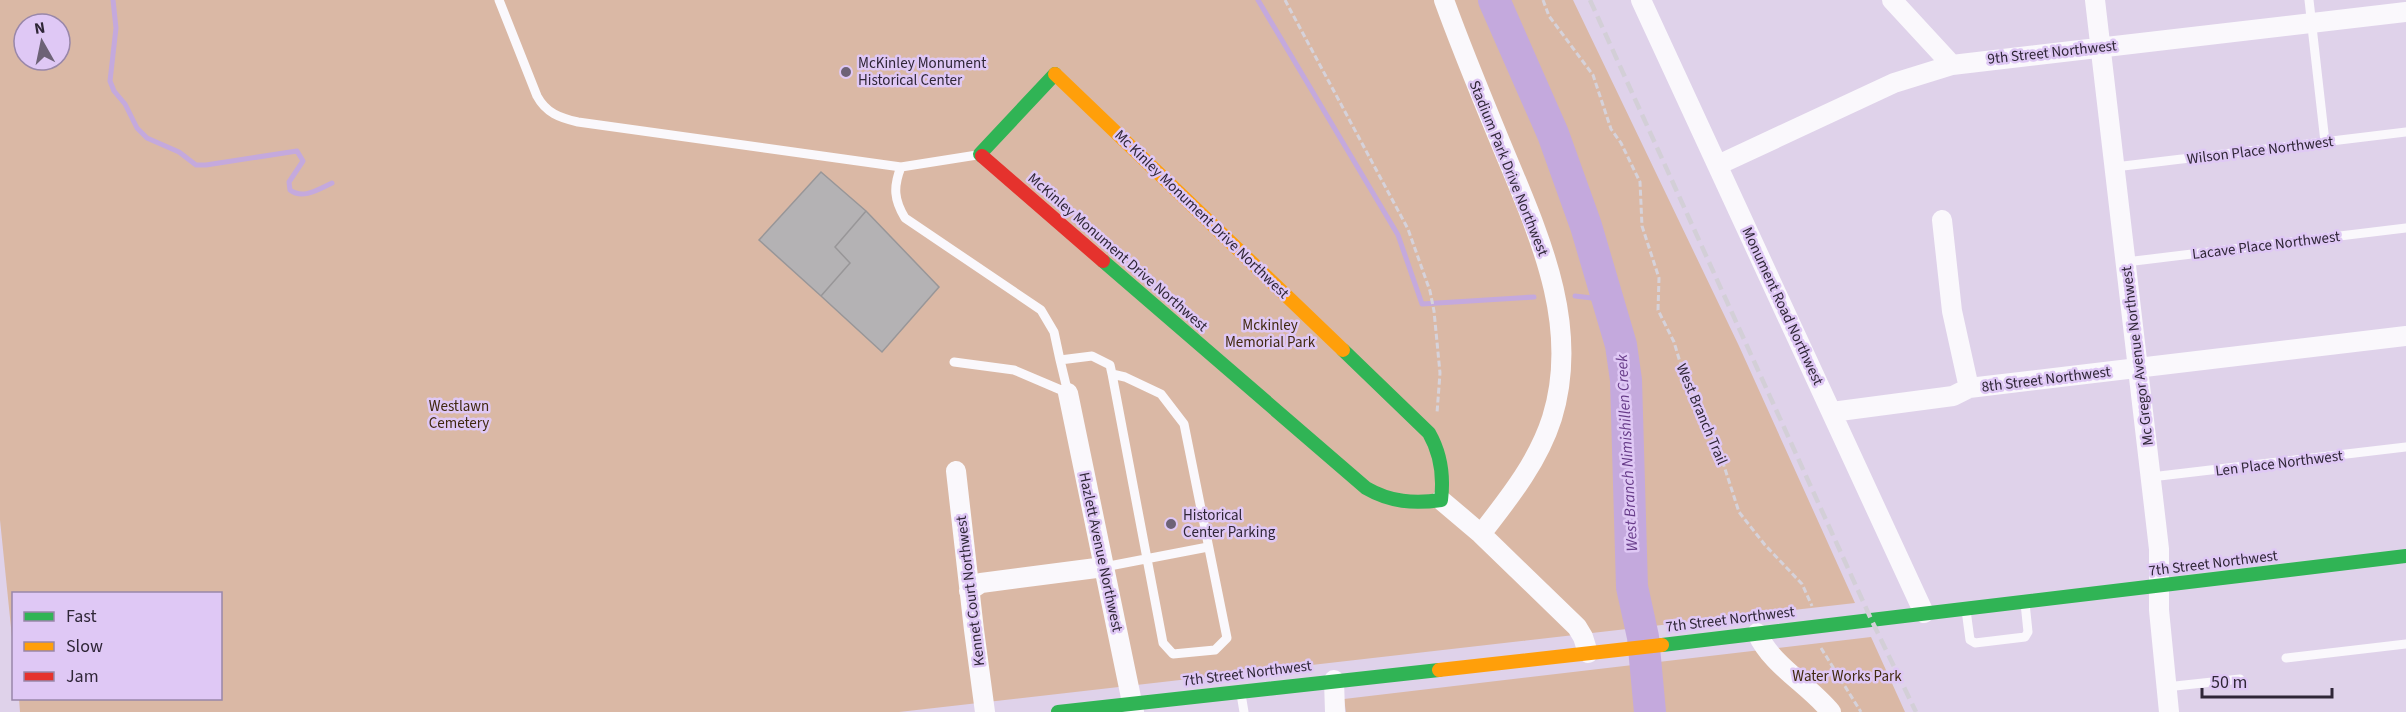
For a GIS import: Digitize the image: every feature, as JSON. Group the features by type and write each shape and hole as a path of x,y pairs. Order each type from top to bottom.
{"street":[{"name":"Stadium Park Drive Northwest","path":"1444,0 1536,230 1551,274 1562,332 1561,363 1556,398 1545,437 1515,489 1481,534"},
{"name":"Monument Road Northwest","path":"1641,0 1924,613"},
{"path":"1892,0 1952,65"},
{"name":"Mc Gregor Avenue Northwest","path":"2095,0 2159,549 2159,610 2169,712"},
{"name":"9th Street Northwest","path":"1718,165 1894,83 1952,65 2406,12"},
{"name":"Mc Kinley Monument Drive Northwest","path":"980,154 1055,74 1429,433 1441,460 1441,500"},
{"name":"McKinley Monument Drive Northwest","path":"980,154 1366,488 1390,501 1402,503 1441,500"},
{"path":"1942,220 1952,311 1969,388"},
{"name":"8th Street Northwest","path":"1832,412 1953,396 1969,388 2406,336"},
{"name":"Hazlett Avenue Northwest","path":"1068,393 1133,707"},
{"name":"Kennet Court Northwest","path":"956,471 969,591 986,712"},
{"path":"1441,500 1481,534 1577,627 1595,652"},
{"name":"7th Street Northwest","path":"1058,712 1133,707 1240,690 1688,642 2406,556"},
{"path":"969,591 981,583 1104,567"},
{"path":"1757,633 1763,647 1819,697 1831,712"},
{"path":"1334,680 1335,712"}],"lane":[{"path":"499,0 537,96 548,111 557,116 578,122 901,167 980,154"},
{"path":"2308,0 2325,142"},
{"name":"Wilson Place Northwest","path":"2115,167 2406,132"},
{"path":"901,167 894,191 897,205 905,218 1041,310 1054,332 1068,393"},
{"name":"Lacave Place Northwest","path":"2126,262 2406,228"},
{"path":"1060,360 1092,356 1110,365 1163,643 1173,654 1215,650 1227,638 1184,424 1161,394 1125,377 1112,375"},
{"path":"954,362 1014,370 1068,393"},
{"name":"Len Place Northwest","path":"2151,477 2406,447"},
{"path":"1104,567 1208,547"},
{"path":"1965,608 1970,640 1975,643 2025,637 2028,632 2025,601"},
{"path":"2286,658 2406,644"},
{"path":"2166,687 2240,679"},
{"path":"1240,690 1244,712"}],"path":[{"path":"1285,0 1408,230 1432,300 1440,388 1438,409 1429,433"},
{"name":"West Branch Trail","path":"1544,0 1549,16 1593,75 1611,129 1622,143 1640,182 1642,226 1659,278 1658,310 1674,342 1686,382 1702,406 1714,435 1739,512 1765,545 1802,584 1812,605 1820,647 1861,712"}],"green space":[{"path":"0,0 1573,0 1739,346 1855,603 899,712 20,712 19,700 222,700 222,592 12,592 12,637 0,520"},
{"name":"Water Works Park","path":"1871,637 1905,712 1346,712 1344,699"}],"building":[{"path":"821,172 866,211 835,247 850,263 821,296 759,240"},
{"path":"866,211 939,287 882,352 821,296 850,263 835,247"}],"waterway":[{"path":"113,0 116,28 110,81 137,128 147,138 179,152 196,165 297,151 303,161 289,182 290,190 306,194 332,183"},
{"path":"1258,0 1398,235 1422,304 1534,297"},
{"name":"West Branch Nimishillen Creek","path":"1494,0 1553,134 1586,226 1621,345 1626,380 1632,587 1643,637 1650,712"},
{"path":"1575,296 1609,300"}],"railway":[{"path":"1590,0 1871,619 1916,712"}],"traffic: fast":[{"path":"982,156 980,154 1055,74"},
{"path":"1103,261 1366,488 1402,501 1441,500 1441,465 1429,433 1343,350"},
{"path":"1662,645 2406,556"},
{"path":"1058,712 1439,670"}],"traffic: slow":[{"path":"1055,74 1343,350"},
{"path":"1439,670 1662,645"}],"traffic: jam":[{"path":"982,156 1103,261"}],"place":[{"name":"McKinley Monument Historical Center","path":"846,72"},
{"name":"Historical Center Parking","path":"1171,524"}],"park label":[{"name":"Mckinley Memorial Park","path":"1270,334"},
{"name":"Westlawn Cemetery","path":"459,414"}]}
